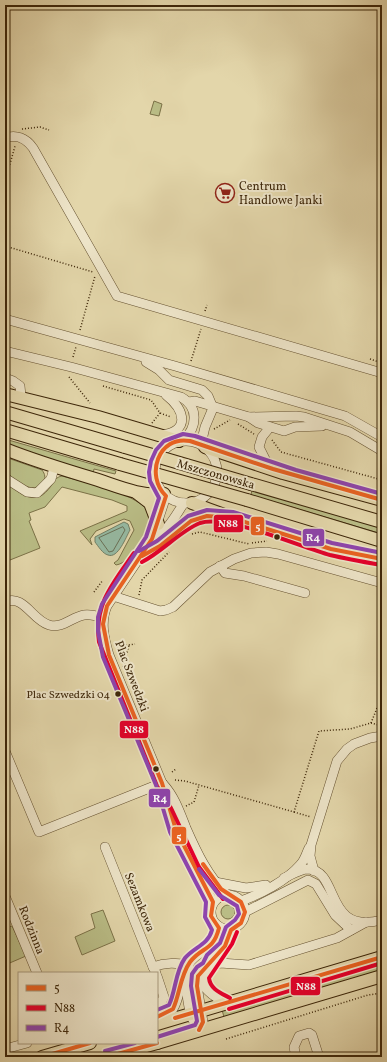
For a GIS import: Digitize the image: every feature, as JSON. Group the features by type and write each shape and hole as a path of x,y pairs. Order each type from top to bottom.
{"main road":[{"path":"5,394 21,396 182,441"},
{"name":"Mszczonowska","path":"5,412 382,522"},
{"name":"Mszczonowska","path":"5,430 247,500 382,541"},
{"path":"203,445 283,473 382,500"},
{"path":"5,450 54,468 136,492 165,495"},
{"path":"136,492 150,503 158,524"},
{"path":"188,503 331,549 382,559"},
{"path":"139,557 160,546 196,518 204,516 232,518"},
{"path":"158,1024 382,957"},
{"path":"158,1043 382,976"},
{"path":"42,1057 64,1047 84,1044"},
{"path":"107,1057 153,1044"}],"street":[{"path":"5,138 11,136 18,137 28,142 33,148 108,283 119,297 382,373"},
{"path":"5,319 345,416 382,438"},
{"path":"5,351 71,367 165,394 181,397 189,402 193,410 194,419 191,433 182,441"},
{"path":"127,353 151,364 169,380 202,390 208,396 213,408 205,427 203,445"},
{"path":"5,378 20,386 21,396"},
{"path":"160,435 174,431 180,426 182,420 182,414 177,405 165,394"},
{"path":"189,402 195,401 213,408 248,417 270,427 284,431 295,427 336,427"},
{"path":"248,417 296,416 336,427 363,439 382,451"},
{"path":"270,427 260,442 260,452 266,461 283,473"},
{"path":"182,441 203,445 212,454 216,464 217,479 210,493 202,499 188,503 176,502 165,495 155,477 156,463 163,450 170,444 182,441"},
{"path":"5,478 27,492 37,493 50,478 54,468"},
{"path":"152,539 158,524 165,495"},
{"path":"152,539 158,537 167,528 188,503"},
{"name":"Plac Szwedzki","path":"152,539 106,606 103,618 103,634 109,655 162,783 166,802 189,859 213,902"},
{"path":"113,596 160,611 166,610 220,566 243,555 266,552 382,583"},
{"path":"220,566 225,572 305,593"},
{"path":"5,602 11,599 18,601 37,619 53,626 58,626 85,615 103,618"},
{"path":"241,901 276,883 300,865 311,845 337,761 347,749 354,744 370,738 382,736"},
{"path":"5,752 39,832 162,783"},
{"name":"Plac Szwedzki","path":"162,783 175,800 198,854 215,882 227,895"},
{"path":"311,845 310,856 314,871"},
{"name":"Sezamkowa","path":"105,847 154,970"},
{"path":"284,878 302,870 314,871 326,881 336,904 343,914 356,920 366,922 382,920"},
{"path":"245,912 308,880 316,884 335,915 351,930"},
{"path":"215,882 236,887 249,888 276,883"},
{"path":"228,1003 214,996 207,990 203,977 206,968 212,959 225,946 231,930 241,923 245,912 241,901 227,895 219,897 213,902 211,907 211,919 219,928 231,930"},
{"name":"Rodzinna","path":"5,896 37,972"},
{"path":"196,1012 197,986 200,973 206,968 220,963 249,965 337,938 366,922"},
{"path":"158,1016 167,1013 175,1006 180,991 182,976 194,959 210,948 216,940 219,928"},
{"path":"154,970 167,962 189,965"},
{"path":"189,965 186,987 196,1012 203,1022 199,1030"},
{"path":"158,978 164,993 162,1001 158,1003"},
{"path":"296,1057 294,1047 299,1036 309,1033 312,1035 318,1057"},
{"path":"5,1049 23,1044"}],"path":[{"path":"16,128 28,132"},
{"path":"5,246 96,272 73,359"},
{"path":"368,359 382,362"},
{"path":"76,378 69,376 88,403 95,405"},
{"path":"98,384 151,400 160,413 177,418"},
{"path":"151,426 160,413"},
{"path":"208,428 216,429 234,421 257,436"},
{"path":"270,439 281,452 382,480"},
{"path":"191,534 200,532 247,544 268,541"},
{"path":"138,598 142,580 172,550"},
{"path":"94,592 103,580"},
{"path":"116,647 135,644"},
{"path":"123,667 129,645"},
{"path":"370,723 377,708 382,710"},
{"path":"294,812 319,731 350,729 370,723 382,726"},
{"path":"172,772 176,769"},
{"path":"175,780 199,785 319,819"},
{"path":"184,806 194,802 199,785"},
{"path":"226,1039 368,995 382,993"}],"shaded area":[{"path":"154,101 162,104 159,116 150,114"},
{"path":"5,439 116,471 115,474 94,469 93,474 5,446"},
{"path":"5,457 42,470 45,479 39,486 34,488 24,485 5,472"},
{"path":"62,476 123,492 145,508 149,518 148,526 145,535 129,558 116,565 114,563 118,560 134,530 130,521 124,519 96,531 90,539 92,545 80,531 127,511 127,506 112,500 62,487 45,507 29,513 31,520 29,521 40,548 5,562 5,482 17,491 28,497 34,498 45,493 58,477"},
{"path":"252,490 382,528 382,534 251,495"},
{"path":"228,905 233,907 235,912 233,917 228,919 223,917 221,912 223,907"},
{"path":"103,910 115,941 82,955 75,937 95,928 91,914"},
{"path":"12,926 26,956 5,965 5,928"},
{"path":"382,963 382,970 224,1017 222,1010"}],"water":[{"path":"124,522 128,524 130,530 124,542 115,554 108,555 104,553 95,542 95,537"}],"transit line":[{"name":"R4","path":"158,1010 169,1005 179,969 185,958 204,943 212,930 205,917 206,902 170,832 156,785 103,657 98,631 98,617 102,604 146,537 159,498 150,481 149,472 151,461 156,450 164,441 183,434 195,436 296,470 382,494"},
{"name":"5","path":"158,1016 173,1009 187,967 194,957 214,941 219,928 211,916 213,902 176,830 162,783 109,655 103,624 107,606 152,539 166,496 160,488 156,478 158,459 163,450 170,444 179,441 190,441 273,469 382,500"},
{"name":"R4","path":"139,551 157,541 188,516 207,510 233,512 332,543 382,553"},
{"name":"5","path":"142,556 160,546 191,521 207,516 232,518 331,549 382,559"},
{"name":"N88","path":"142,562 193,527 200,523 212,521 245,527 330,555 381,565"},
{"name":"N88","path":"134,553 112,584 102,605 98,628 99,642 157,786 171,808 199,867 223,899"},
{"name":"5","path":"199,1030 203,1022 197,986 198,976 225,946 231,930 241,923 245,912 241,902 221,889 203,864"},
{"name":"R4","path":"158,1037 195,1025 197,1021 191,986 192,974 197,967 203,963 207,955 220,943 226,927 235,920 239,914 237,906 219,895 199,869"},
{"name":"N88","path":"230,998 214,988 211,985 209,978 232,944 237,932"},
{"name":"5","path":"175,1018 382,957"},
{"name":"N88","path":"229,1009 382,963"},
{"name":"5","path":"42,1057 87,1044"},
{"name":"R4","path":"105,1051 131,1044"},
{"name":"5","path":"107,1057 153,1044"}],"place":[{"name":"Centrum Handlowe Janki","path":"225,193"},
{"name":"Plac Szwedzki 04","path":"118,694"}]}
